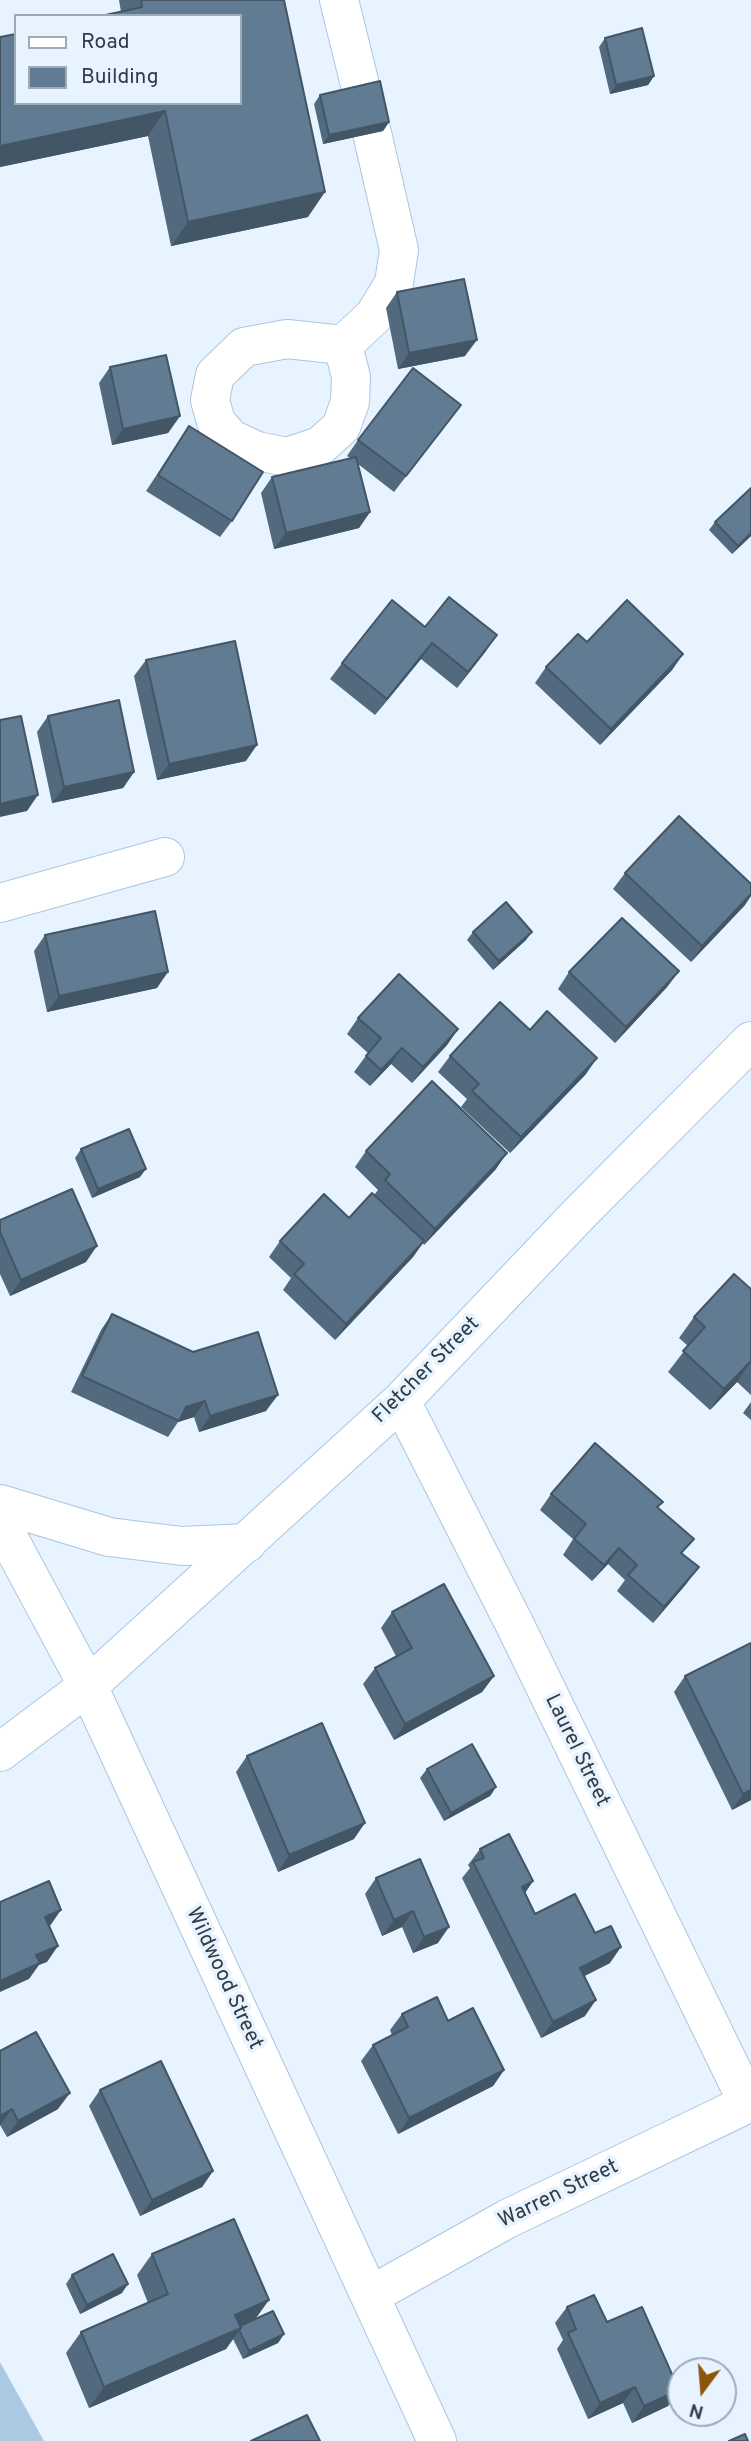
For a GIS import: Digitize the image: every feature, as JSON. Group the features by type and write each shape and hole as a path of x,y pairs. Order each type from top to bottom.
{"street":[{"path":"339,0 362,93"},
{"path":"344,345 374,316 394,282 399,250 372,133"},
{"path":"0,903 164,857"},
{"name":"Fletcher Street","path":"0,1752 88,1686 401,1401 579,1214 751,1041"},
{"name":"Laurel Street","path":"401,1401 514,1623 750,2103"},
{"path":"0,1504 109,1537 181,1546 247,1543"},
{"name":"Wildwood Street","path":"0,1522 88,1686 437,2441"},
{"name":"Warren Street","path":"371,2295 507,2219 750,2103"}],"shaded area":[{"path":"0,2362 44,2441 0,2441"}],"building":[{"path":"141,0 284,0 325,192 188,222 165,111 0,146 0,37 14,34 14,105 242,105 242,14 110,14 142,7"},
{"path":"642,28 654,76 616,85 605,38"},
{"path":"380,81 389,122 329,135 320,95"},
{"path":"464,279 477,340 409,353 397,292"},
{"path":"166,355 180,416 123,429 110,367"},
{"path":"413,368 461,405 406,476 358,440"},
{"path":"189,426 263,472 232,521 158,475"},
{"path":"356,457 370,512 286,533 272,477"},
{"path":"751,488 751,533 738,546 715,522"},
{"path":"449,597 497,635 468,672 432,643 387,699 342,663 392,600 425,627"},
{"path":"627,600 683,654 611,729 546,667 578,634 587,642"},
{"path":"235,641 257,745 169,764 146,660"},
{"path":"119,700 134,772 64,787 48,716"},
{"path":"21,716 38,795 0,804 0,720"},
{"path":"679,816 751,884 751,894 702,946 625,873"},
{"path":"506,902 532,932 499,961 473,932"},
{"path":"155,911 168,972 59,996 45,935"},
{"path":"622,918 679,971 626,1027 569,972"},
{"path":"399,974 458,1029 423,1067 402,1048 381,1070 366,1056 381,1038 358,1018"},
{"path":"500,1002 530,1030 547,1011 597,1058 521,1137 472,1091 479,1084 450,1056"},
{"path":"432,1081 507,1153 435,1229 385,1180 390,1174 366,1151"},
{"path":"129,1129 146,1169 98,1189 81,1149"},
{"path":"72,1189 97,1246 21,1280 0,1232 0,1220"},
{"path":"372,1193 424,1241 346,1324 294,1274 304,1264 280,1241 324,1194 349,1218"},
{"path":"734,1274 751,1289 751,1361 724,1389 683,1351 705,1327 694,1317"},
{"path":"112,1314 193,1352 258,1332 278,1395 210,1416 205,1401 186,1407 179,1421 82,1376"},
{"path":"595,1443 663,1502 657,1507 694,1539 681,1553 699,1567 664,1607 628,1575 637,1565 619,1548 604,1565 574,1539 586,1524 551,1494"},
{"path":"444,1584 494,1676 405,1724 375,1668 412,1648 392,1612"},
{"path":"751,1643 751,1790 743,1794 685,1676"},
{"path":"322,1723 365,1823 289,1855 247,1756"},
{"path":"472,1744 496,1787 451,1813 427,1769"},
{"path":"509,1834 533,1881 522,1887 535,1914 575,1894 595,1933 611,1926 621,1947 580,1968 596,2000 553,2022 473,1862 484,1858 480,1849"},
{"path":"420,1859 449,1927 424,1937 413,1911 394,1920 376,1878"},
{"path":"49,1881 61,1910 45,1917 58,1946 36,1955 40,1963 0,1981 0,1902"},
{"path":"437,1997 448,2021 473,2008 504,2070 409,2118 373,2045 408,2027 402,2014"},
{"path":"36,2032 70,2093 18,2121 12,2109 0,2116 0,2051"},
{"path":"161,2061 213,2171 152,2200 100,2090"},
{"path":"234,2219 269,2300 235,2315 241,2328 104,2387 81,2332 168,2294 152,2254"},
{"path":"113,2254 128,2284 87,2305 72,2275"},
{"path":"594,2295 607,2322 642,2307 667,2363 667,2395 644,2406 635,2387 600,2403 568,2333 576,2329 567,2307"},
{"path":"273,2311 284,2334 249,2351 239,2330 240,2326"},
{"path":"307,2415 320,2441 251,2441"},
{"path":"745,2434 748,2441 729,2441"}]}
